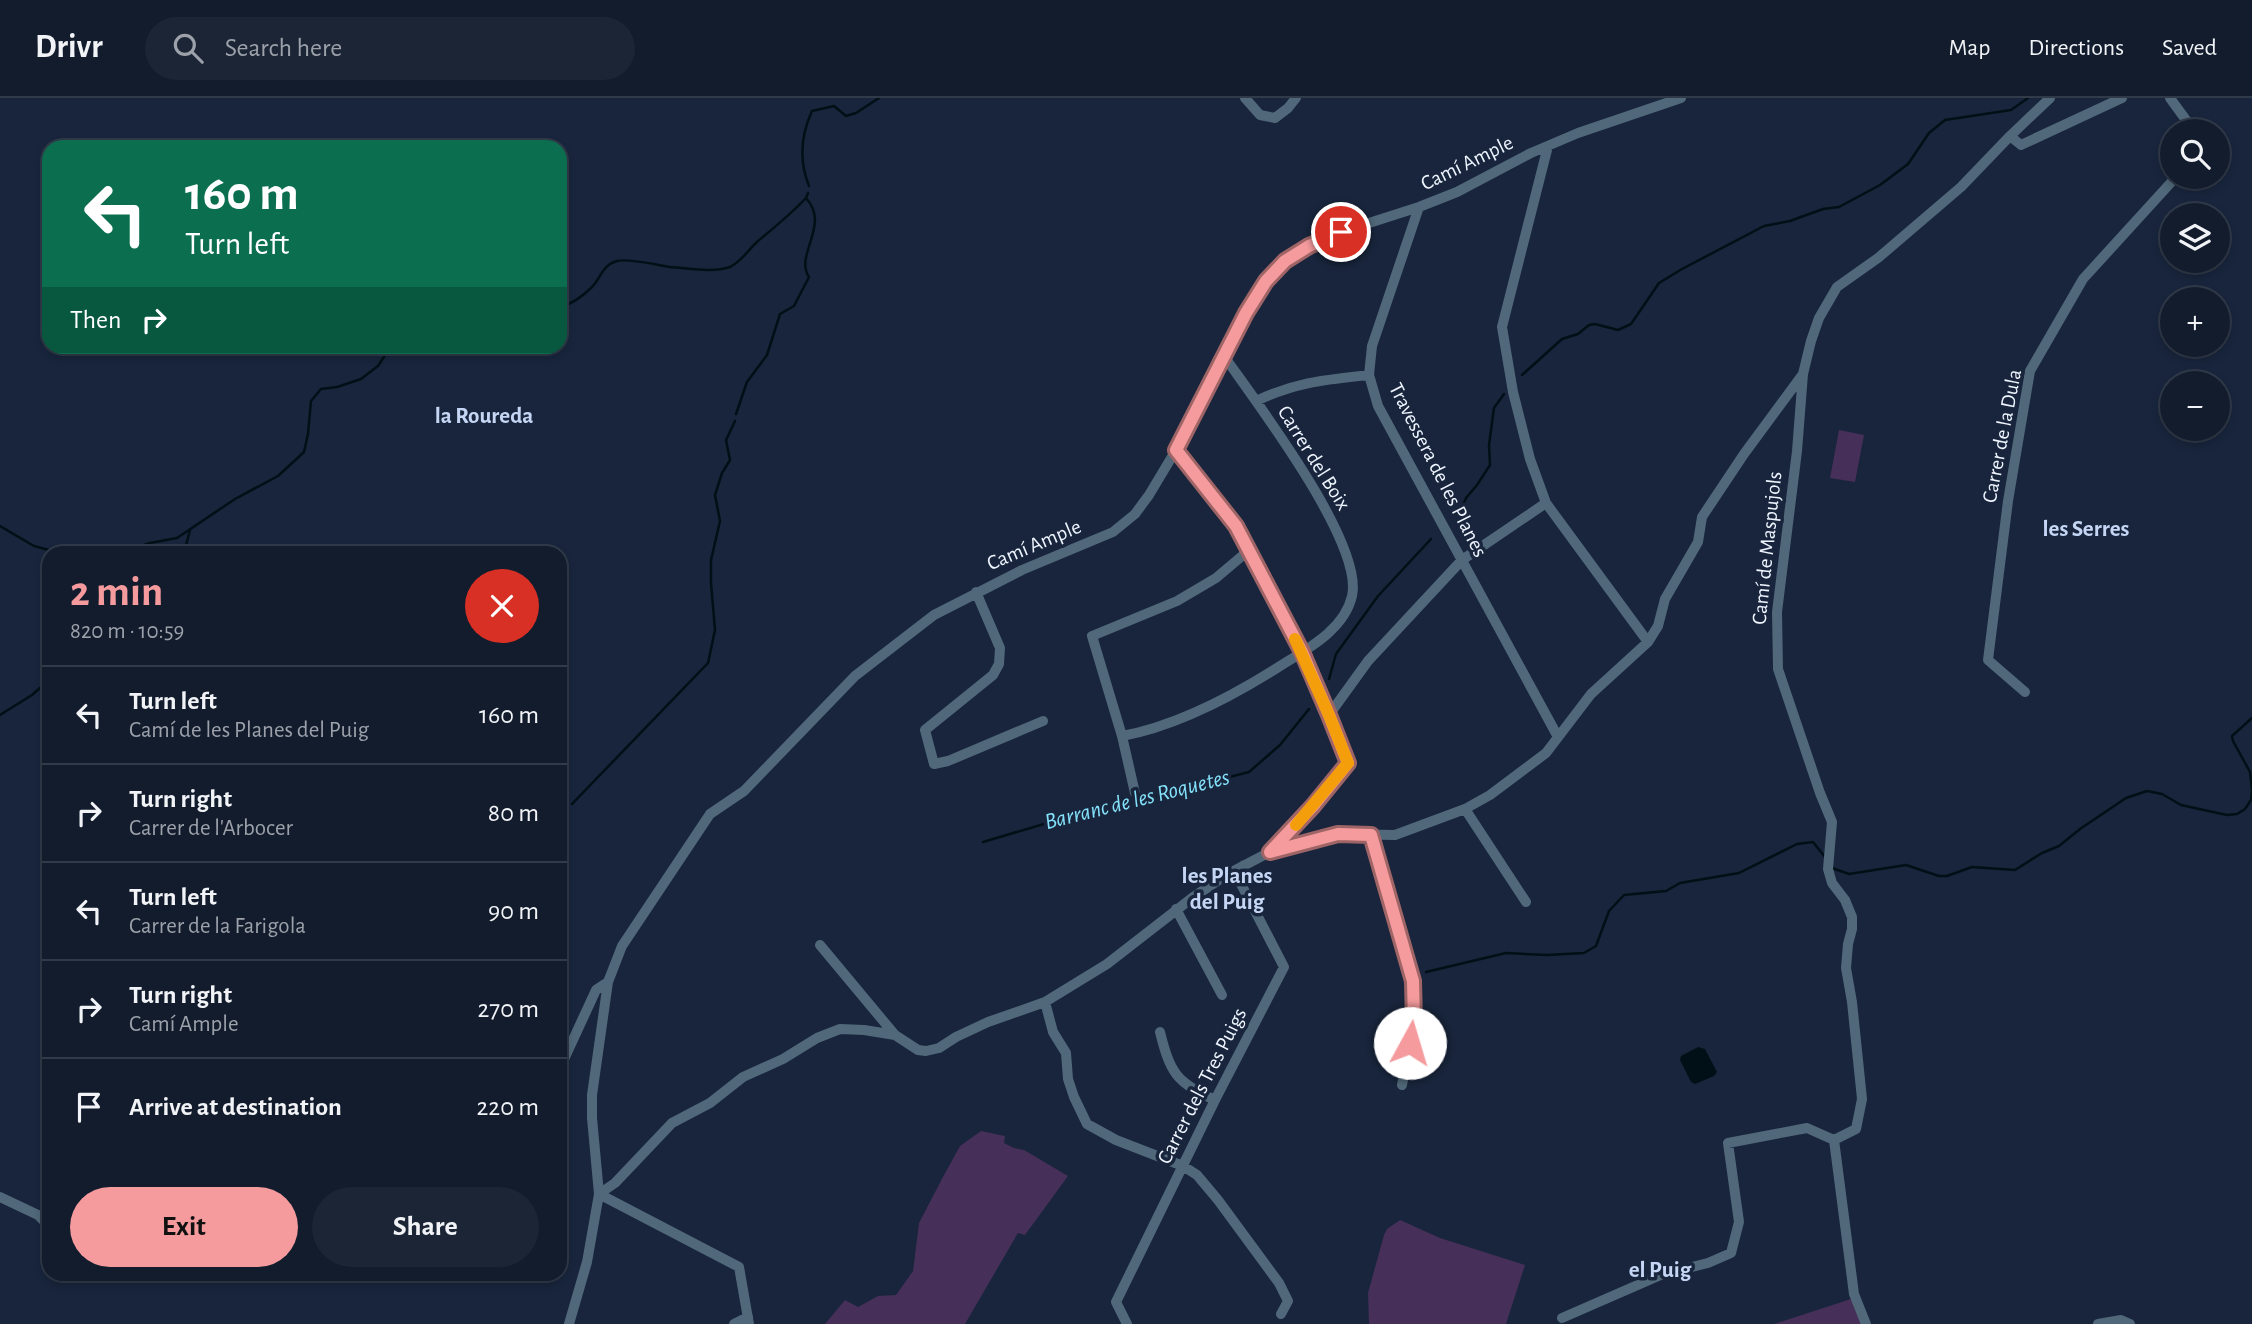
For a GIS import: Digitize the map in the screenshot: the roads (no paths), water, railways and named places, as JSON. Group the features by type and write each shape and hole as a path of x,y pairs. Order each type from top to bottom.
{"street":[{"path":"1245,98 1260,116 1275,118 1296,98"},
{"name":"Camí Ample","path":"569,1324 587,1262 598,1194 592,1095 608,982 622,946 710,814 744,791 855,676 934,615 1022,570 1113,532 1135,514 1150,495 1176,450 1246,313 1266,281 1285,261 1309,246 1341,232 1457,192 1531,153 1578,133 1681,98"},
{"name":"Camí de Maspujols","path":"1834,1140 1856,1129 1862,1099 1846,968 1852,918 1845,900 1829,876 1832,822 1778,669 1777,612 1797,451 1803,374 1819,317 1837,287 1878,258 1961,187 2050,98"},
{"path":"2010,136 2021,145 2122,98"},
{"path":"2171,98 2186,119"},
{"path":"1547,150 1502,327 1521,427 1546,503 1648,642"},
{"name":"Carrer de la Dula","path":"2025,692 1988,660 2008,501 2030,371 2083,279 2165,189"},
{"name":"Travessera de les Planes","path":"1419,207 1372,346 1369,375 1378,406 1558,737"},
{"name":"Carrer del Boix","path":"1122,736 1196,712 1257,681 1330,632 1343,617 1352,595 1348,557 1322,500 1224,356"},
{"path":"820,945 895,1035 926,1051 939,1048 988,1022 1045,1002 1107,964 1176,909 1244,865 1270,852 1338,834 1395,835 1465,810 1490,795 1546,753 1591,695 1648,642 1658,626 1665,600 1698,541 1702,517 1803,374"},
{"path":"1256,401 1281,389 1312,381 1369,375"},
{"path":"1176,450 1236,526 1302,652 1348,763 1270,852"},
{"path":"1329,715 1368,661 1462,560 1546,503"},
{"path":"1135,793 1122,736 1092,636 1177,601 1216,578 1248,551"},
{"path":"976,592 1000,648 999,664 993,675 925,730 934,764 948,761 1042,720"},
{"path":"1465,810 1526,902"},
{"path":"1371,835 1413,981 1414,1022 1402,1085"},
{"name":"Carrer dels Tres Puigs","path":"1127,1324 1116,1302 1284,967 1240,882 1239,873 1244,865"},
{"path":"1176,909 1222,995"},
{"path":"567,1053 596,990 608,982"},
{"path":"1045,1002 1053,1032 1066,1053 1068,1079 1073,1097 1087,1124 1116,1140 1183,1166 1198,1175 1279,1283 1288,1301 1281,1314"},
{"path":"734,1324 748,1321 739,1268 598,1194 615,1183 671,1123 710,1103 743,1077 783,1059 817,1038 840,1030 864,1030 895,1035"},
{"path":"1160,1032 1168,1064 1182,1081 1195,1091 1215,1100"},
{"path":"1562,1318 1663,1274 1708,1263 1731,1253 1739,1222 1728,1143 1807,1128 1834,1140 1854,1294 1866,1324"},
{"path":"0,1197 42,1218"},
{"path":"2098,1324 2121,1320 2130,1324"}],"waterway":[{"path":"809,186 803,148 805,129 812,111 834,106 846,116 856,113 879,98"},
{"name":"Barranc de les Roquetes","path":"1522,375 1562,339 1578,334 1589,325 1618,330 1631,324 1659,283 1682,269 1764,226 1839,207 1880,185 1908,164 1929,133 1945,120 2011,110 2028,98"},
{"path":"567,304 585,294 605,269 617,261 700,270 730,267 795,209 808,193"},
{"path":"736,414 747,382 767,355 780,314 794,306 809,277 806,259 815,219 813,208 806,198"},
{"path":"141,546 177,538 235,499 278,476 304,452 311,401 321,389 361,379 378,366 386,354"},
{"name":"Barranc de les Roquetes","path":"1459,514 1466,498 1490,465 1489,445 1494,408 1504,394"},
{"path":"572,804 708,663 715,630 711,560 720,521 715,495 722,473 730,460 726,440 735,421"},
{"path":"0,526 42,548"},
{"path":"186,546 190,530"},
{"name":"Barranc de les Roquetes","path":"1329,679 1336,654 1378,596 1431,539"},
{"path":"0,715 42,686"},
{"name":"Barranc de les Roquetes","path":"983,842 1088,811 1249,772 1280,745 1309,709"},
{"path":"1832,868 1849,874 1906,865 1939,876 1947,876 1972,867 2015,870 2059,846 2126,798 2147,791 2162,794 2181,805 2227,815 2237,814 2245,809 2251,800 2252,790 2250,772 2232,736 2252,718"},
{"path":"1426,972 1506,953 1584,953 1596,946 1609,911 1624,895 1666,891 1680,883 1739,873 1797,844 1813,842 1825,857"}],"district":[{"name":"la Roureda","path":"484,416"},
{"name":"les Serres","path":"2086,529"},
{"name":"les Planes del Puig","path":"1227,889"},
{"name":"el Puig","path":"1660,1270"}]}
